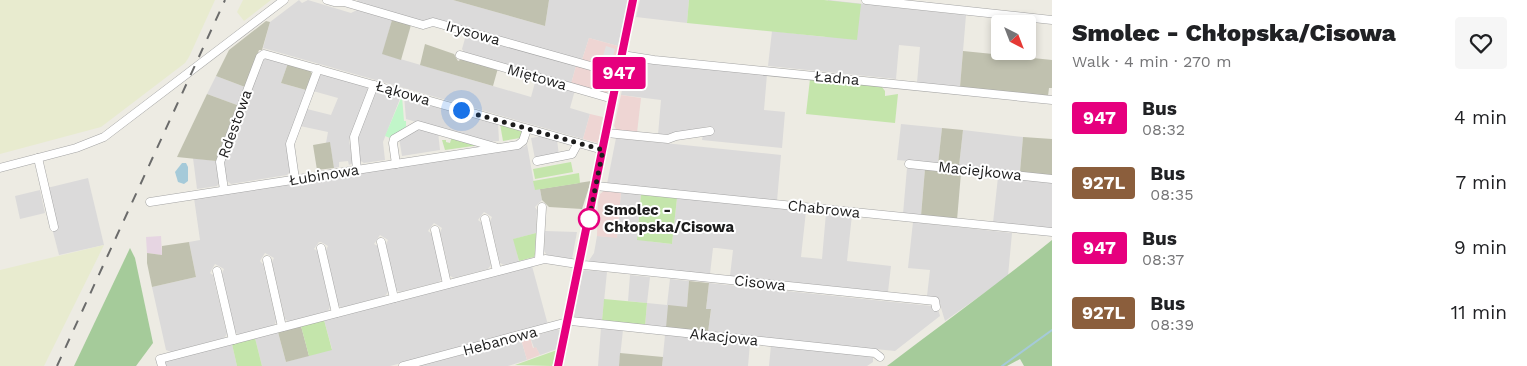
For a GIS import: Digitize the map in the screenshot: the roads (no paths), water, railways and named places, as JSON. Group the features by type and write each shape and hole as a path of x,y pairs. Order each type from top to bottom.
{"street":[{"path":"0,168 76,148 98,140 284,0"},
{"name":"Irysowa","path":"327,0 344,2 422,25 432,22 619,74"},
{"path":"558,366 633,0"},
{"path":"866,0 1052,20"},
{"name":"Łąkowa","path":"259,59 261,55 266,54 603,150"},
{"name":"Miętowa","path":"460,55 613,99"},
{"name":"Ładna","path":"622,55 654,60 1052,100"},
{"name":"Rdestowa","path":"224,190 220,162 259,59"},
{"path":"295,180 290,144 318,69"},
{"path":"357,170 354,137 374,85"},
{"name":"Łubinowa","path":"396,164 394,139 416,126 497,148"},
{"name":"Łubinowa","path":"150,202 520,144 528,129"},
{"path":"606,133 668,139 710,130"},
{"path":"536,161 572,154 578,143"},
{"path":"38,158 54,227"},
{"name":"Maciejkowa","path":"909,164 1052,179"},
{"name":"Chabrowa","path":"596,186 1052,232"},
{"path":"539,259 542,207"},
{"path":"485,219 497,271"},
{"path":"435,230 447,284"},
{"path":"381,242 394,298"},
{"path":"321,248 336,313"},
{"path":"161,363 233,340 539,259 580,264"},
{"path":"267,260 282,327"},
{"name":"Cisowa","path":"580,264 935,301 936,307"},
{"path":"217,271 233,340"},
{"name":"Akacjowa","path":"567,322 875,353 880,356"},
{"name":"Hebanowa","path":"403,366 567,322"}],"water":[{"path":"182,163 186,163 188,167 188,181 184,184 178,182 175,172"}],"waterway":[{"path":"1002,366 1052,330"}],"railway":[{"path":"57,366 225,0"}],"place":[{"name":"Smolec - Chłopska/Cisowa","path":"589,219"}]}
